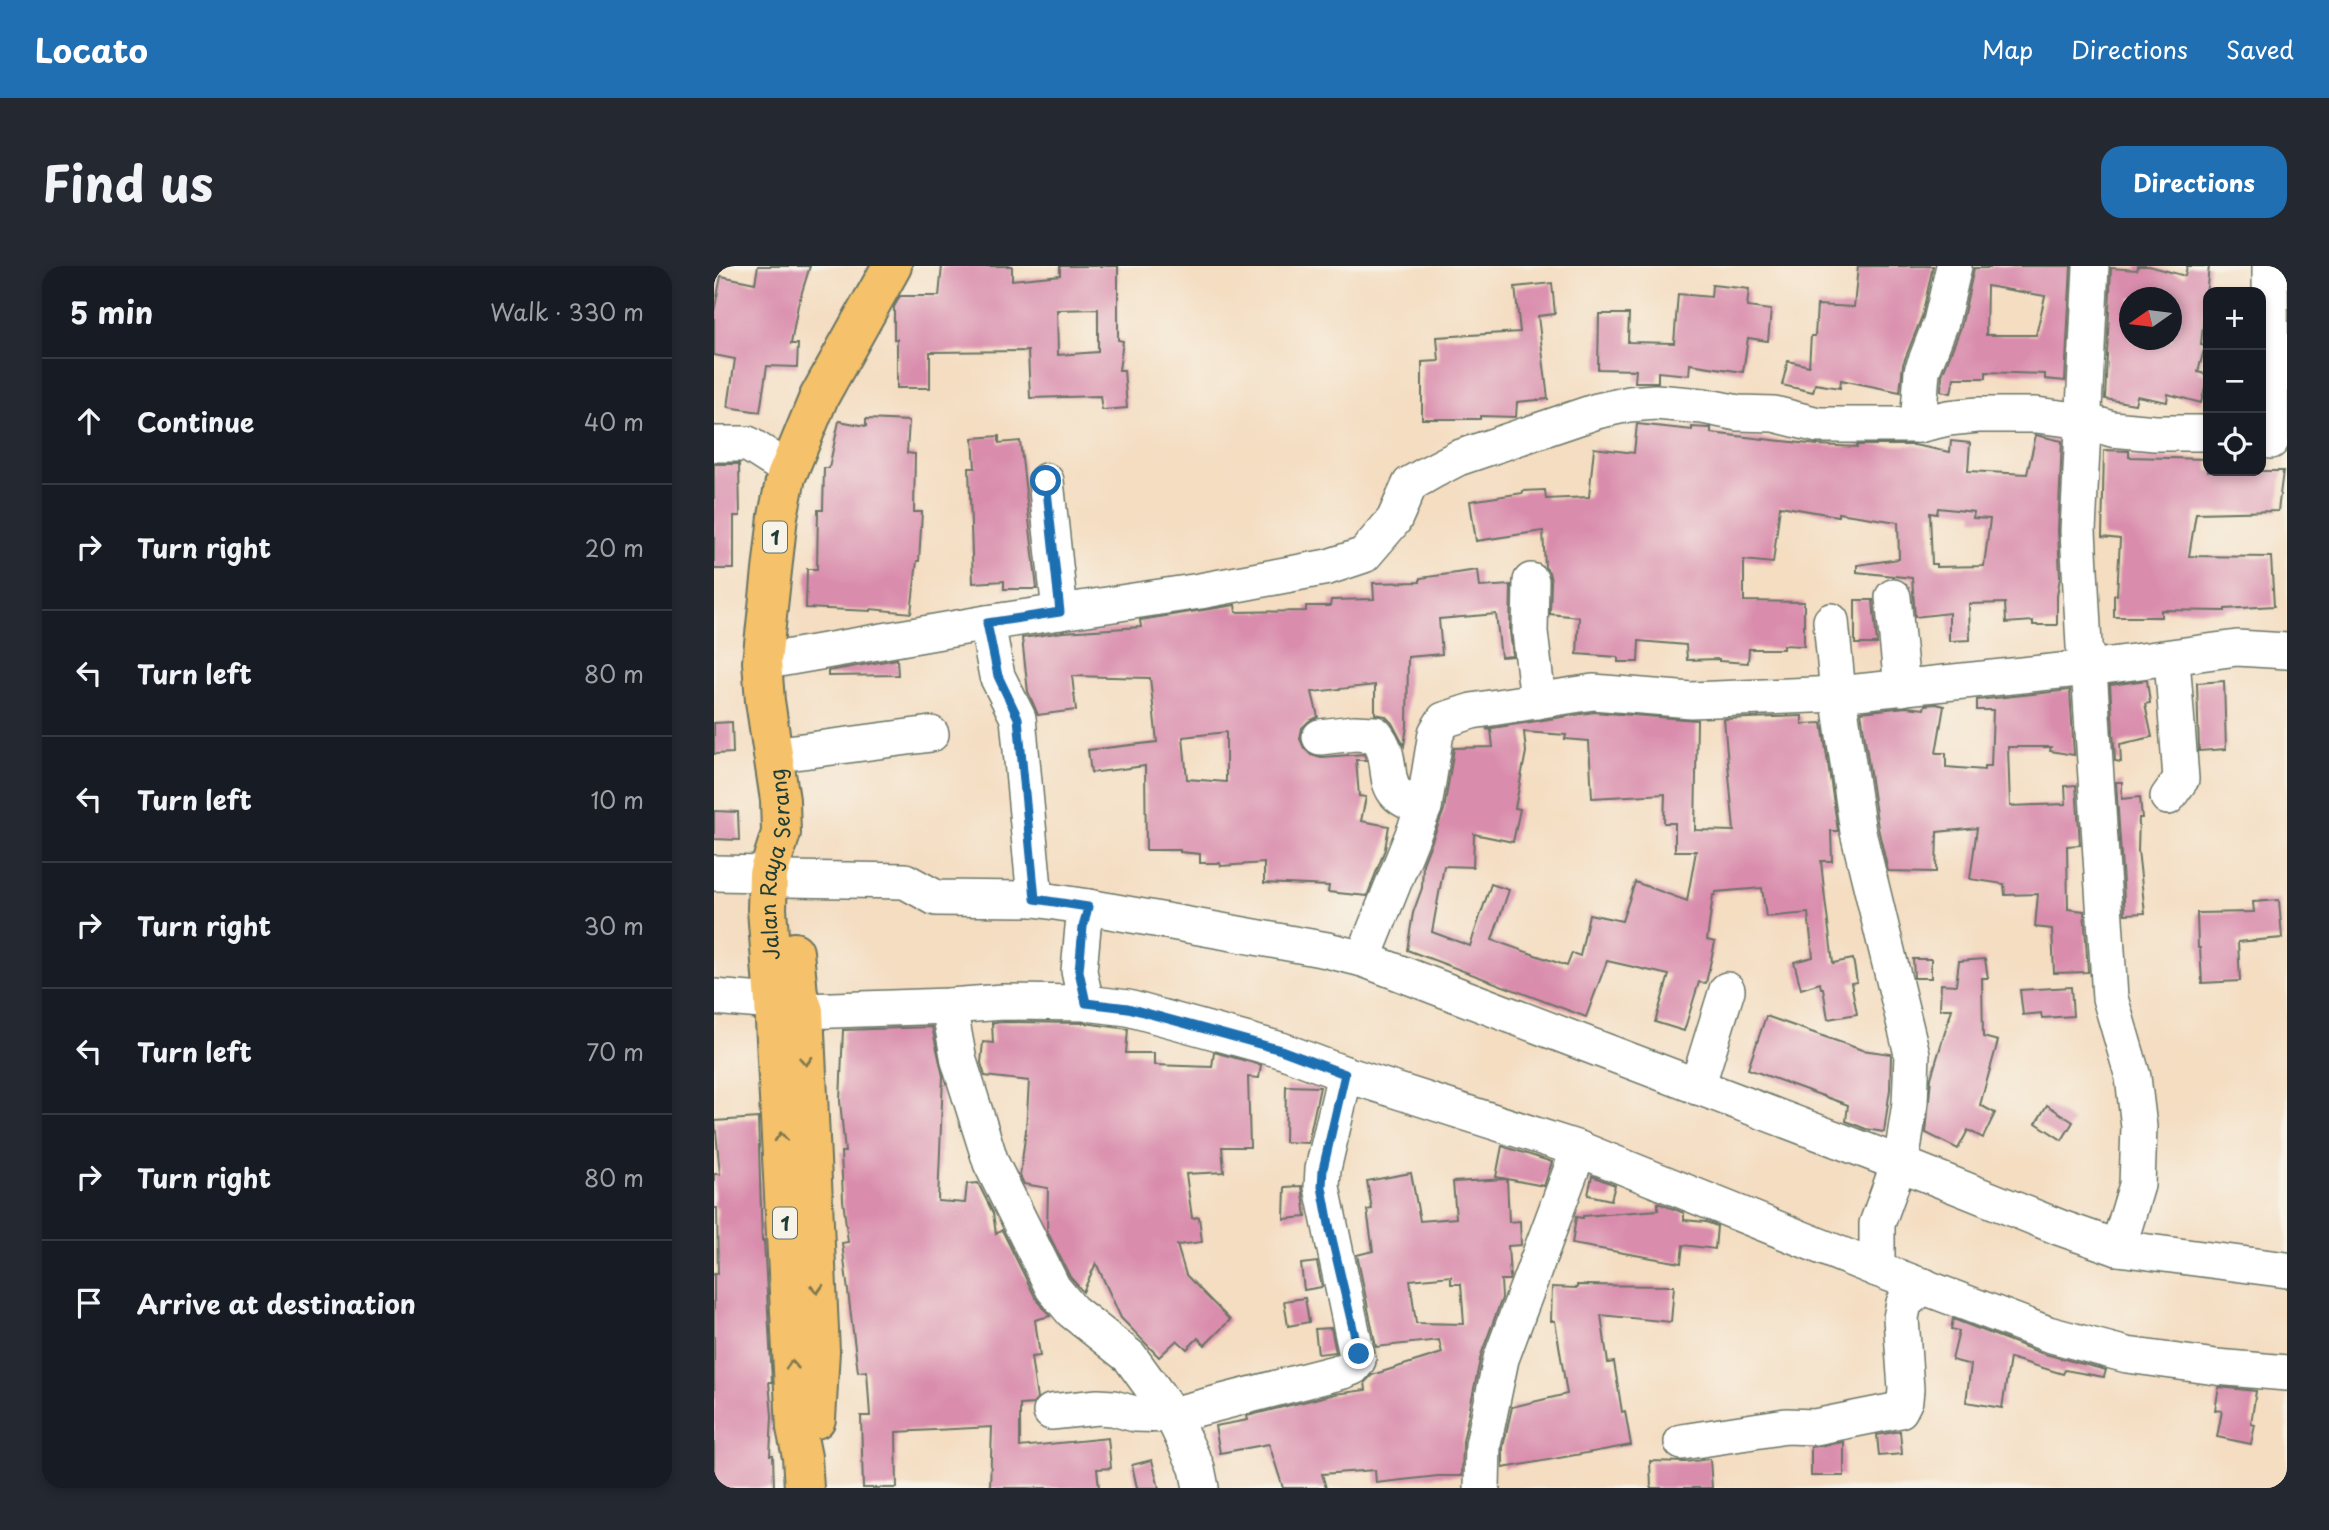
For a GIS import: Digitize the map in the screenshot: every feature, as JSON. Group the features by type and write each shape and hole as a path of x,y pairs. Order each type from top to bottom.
{"highway":[{"name":"Jalan Raya Serang","path":"803,1472 814,1430 820,1351 778,886 780,800 772,755 762,662 778,516 789,470 819,397 892,266"}],"street":[{"path":"1918,425 1922,371 1941,322 1954,266"},
{"path":"2091,266 2078,530 2084,646 2089,668 2110,998 2133,1077 2139,1127 2137,1185 2118,1248"},
{"path":"2270,266 2273,440"},
{"path":"762,662 987,623 1199,591 1328,567 1364,555 1394,520 1410,484 1431,472 1471,454 1597,411 1629,404 1655,402 1703,406 1738,414 1774,414 1818,425 1918,425 1948,418 2006,414 2085,421 2112,429 2155,433 2203,433"},
{"path":"714,444 748,444 789,470"},
{"path":"1046,481 1060,612"},
{"path":"1531,581 1530,632 1538,701"},
{"path":"1893,597 1902,688"},
{"path":"1831,621 1838,694 1858,832 1912,1054 1910,1102 1897,1171 1877,1224 1877,1269"},
{"path":"987,623 998,676 1018,718 1035,899"},
{"path":"1363,959 1424,807 1436,733 1444,720 1472,711 1593,692 1691,700 1838,694 2089,668 2237,648 2287,651"},
{"path":"2168,797 2181,779 2172,658"},
{"path":"1320,737 1354,733 1375,734 1383,743 1393,792 1406,803 1424,807"},
{"path":"772,755 931,734"},
{"path":"714,873 778,886 905,881 936,898 1035,899 1086,917 1327,950 1363,959 1696,1087 1897,1171 2118,1248 2287,1270"},
{"path":"1083,987 1086,917"},
{"path":"714,998 949,1006 1003,1002 1083,987 1128,1008 1257,1044 1579,1149 1877,1269 2048,1334 2127,1355 2287,1373"},
{"path":"1696,1087 1727,990"},
{"path":"949,1006 959,1061 991,1163 1053,1288 1072,1311 1130,1357 1172,1415 1197,1468 1201,1488"},
{"path":"1051,1412 1098,1407 1135,1414 1172,1415 1314,1380 1350,1368 1358,1361 1359,1354 1322,1187 1323,1169 1345,1074"},
{"path":"1482,1488 1483,1445 1502,1359 1579,1149"},
{"path":"1682,1442 1786,1426 1815,1427 1900,1410 1905,1401 1906,1389 1901,1318 1904,1303 1924,1286"}],"building":[{"path":"758,266 810,266 798,305 791,344 798,344 797,367 767,366 760,412 728,407 735,359 714,355 714,312 721,276 755,283"},
{"path":"942,266 1012,266 1012,280 1060,275 1060,266 1118,266 1118,340 1123,341 1119,370 1124,370 1127,408 1102,410 1100,396 1030,398 1028,351 930,352 930,388 897,388 894,307 900,296 939,296","holes":["1098,309 1098,352 1058,355 1057,310"]},
{"path":"1858,266 1933,266 1922,316 1903,364 1900,392 1841,380 1840,388 1815,384 1813,392 1782,385 1788,361 1809,366 1817,305 1854,307"},
{"path":"2071,266 2065,381 2045,379 2045,374 1986,372 1986,378 1954,378 1951,393 1941,391 1942,375 1961,327 1974,268","holes":["1987,286 2045,296 2036,335 1986,335"]},
{"path":"2138,266 2149,266 2185,276 2187,266 2209,266 2207,287 2203,287 2203,353 2198,372 2203,374 2201,403 2168,394 2167,402 2137,396 2135,404 2105,399 2111,268 2137,270"},
{"path":"1552,283 1555,314 1538,316 1548,399 1517,402 1516,417 1422,419 1422,362 1439,361 1437,337 1520,332 1515,287"},
{"path":"1712,285 1749,289 1747,307 1771,310 1768,341 1748,338 1743,372 1690,364 1689,375 1658,372 1658,382 1635,382 1636,370 1598,369 1599,314 1629,314 1628,342 1674,343 1678,294 1711,297"},
{"path":"866,419 909,421 907,453 915,454 914,512 922,512 919,561 911,613 806,608 807,569 817,569 818,510 823,510 824,468 829,468 839,421 866,426"},
{"path":"1637,424 1692,430 1692,427 1711,428 1711,433 1818,445 1914,445 1950,452 1951,441 1970,443 1968,471 2027,474 2036,435 2062,441 2057,625 2033,625 2033,621 2006,623 2005,603 1969,604 1970,640 1949,641 1949,613 1915,617 1912,578 1857,572 1857,565 1899,559 1898,522 1838,513 1838,516 1780,506 1773,563 1744,560 1744,601 1804,602 1804,646 1783,645 1783,649 1749,649 1748,663 1719,659 1687,660 1686,645 1639,641 1638,662 1618,662 1618,657 1577,654 1579,617 1550,614 1551,581 1545,567 1543,531 1476,541 1470,501 1523,491 1545,490 1546,499 1589,497 1594,448 1634,453","holes":["1938,508 1974,512 1973,518 1990,519 1984,566 1936,567 1936,564 1932,564 1930,513 1937,514"]},
{"path":"999,436 999,443 1020,441 1037,589 1004,589 1004,581 973,583 969,468 975,468 973,438"},
{"path":"2104,450 2129,451 2129,457 2203,459 2203,476 2266,476 2266,471 2283,471 2278,511 2196,513 2189,556 2271,557 2274,606 2225,611 2161,610 2161,617 2114,617 2120,539 2102,537"},
{"path":"714,464 739,464 740,516 734,516 734,569 714,569"},
{"path":"1478,570 1480,587 1511,585 1510,632 1513,656 1501,657 1496,614 1439,619 1442,654 1408,657 1404,746 1392,723 1385,716 1375,714 1375,685 1312,692 1318,717 1302,728 1300,739 1304,748 1311,755 1322,757 1364,754 1366,760 1356,760 1359,796 1366,797 1361,821 1389,826 1385,849 1367,896 1328,892 1329,886 1264,883 1264,863 1221,866 1220,863 1200,863 1200,854 1180,850 1146,850 1145,766 1091,773 1088,750 1157,742 1150,678 1072,676 1076,710 1038,715 1028,692 1022,638 1063,632 1141,627 1140,620 1235,605 1236,612 1306,611 1306,606 1330,606 1331,600 1374,599 1373,583 1420,582 1420,578","holes":["1226,732 1226,782 1187,779 1183,737"]},
{"path":"1855,600 1873,600 1877,644 1855,644"},
{"path":"897,659 898,675 828,676 828,671"},
{"path":"2147,680 2150,703 2145,704 2152,737 2120,744 2121,762 2115,761 2110,685"},
{"path":"2224,681 2226,749 2199,751 2197,683"},
{"path":"2070,690 2074,755 2050,751 2051,747 2008,747 2010,806 2066,804 2065,786 2076,785 2080,845 2067,846 2068,909 2084,911 2088,972 2054,973 2052,929 2035,927 2038,894 2005,895 2004,884 1970,879 1977,828 1937,832 1936,872 1888,871 1878,828 1861,712 1906,707 1924,709 1925,705 1936,704 1944,706 1936,753 1946,753 1946,767 1984,770 1984,766 1991,766 1993,710 1977,710 1977,700"},
{"path":"1594,712 1697,720 1695,830 1734,831 1724,719 1802,716 1802,724 1822,723 1838,831 1831,831 1832,861 1821,861 1825,899 1833,963 1853,959 1857,982 1851,983 1857,1014 1828,1019 1820,983 1801,989 1794,962 1813,957 1808,913 1766,917 1762,888 1716,892 1713,895 1707,940 1715,942 1706,983 1699,982 1684,1031 1655,1022 1669,975 1607,961 1586,1017 1407,950 1413,913 1422,888 1423,864 1444,810 1454,748 1493,747 1491,730 1486,729","holes":["1524,732 1566,735 1565,739 1589,741 1592,798 1665,794 1664,823 1675,823 1675,851 1696,851 1687,901 1635,882 1622,921 1589,914 1580,956 1572,953 1567,966 1492,940 1509,890 1491,884 1470,946 1432,932 1444,866 1473,867 1474,834 1513,842 1520,809 1515,808 1526,752"]},
{"path":"732,722 733,753 714,754 714,723"},
{"path":"2116,782 2122,782 2122,799 2140,797 2142,818 2139,818 2138,850 2145,913 2125,914"},
{"path":"714,811 738,812 739,840 714,839"},
{"path":"2279,900 2282,938 2238,942 2240,981 2202,983 2197,913 2254,912 2253,902"},
{"path":"1913,959 1931,959 1931,978 1914,978"},
{"path":"1985,959 1988,978 1982,978 1983,1037 1998,1041 1980,1105 1995,1113 1983,1138 1968,1130 1958,1149 1926,1133 1931,1078 1952,1009 1940,1009 1941,984 1956,985 1959,961"},
{"path":"2071,987 2073,1016 2042,1018 2041,1013 2023,1015 2020,990"},
{"path":"1766,1016 1862,1050 1891,1054 1890,1089 1884,1132 1866,1129 1846,1121 1848,1105 1748,1069"},
{"path":"992,1023 1085,1023 1128,1029 1126,1053 1154,1053 1154,1065 1212,1067 1214,1052 1261,1065 1259,1078 1248,1077 1250,1147 1222,1147 1224,1172 1186,1174 1192,1218 1199,1217 1202,1242 1177,1245 1186,1275 1230,1320 1205,1345 1198,1338 1187,1349 1177,1340 1159,1357 1121,1318 1096,1263 1083,1292 1070,1277 1047,1231 1048,1188 1024,1184 1020,1176 1029,1081 985,1076 981,1063 983,1042 993,1043"},
{"path":"932,1027 943,1076 938,1201 965,1203 967,1184 978,1183 993,1213 996,1234 1002,1230 1035,1297 1050,1316 1035,1320 1040,1356 1031,1357 1037,1399 1033,1404 1020,1405 1020,1447 1108,1438 1111,1468 1097,1469 1099,1488 990,1488 992,1427 896,1432 897,1488 863,1488 861,1416 870,1416 867,1371 858,1372 842,1243 848,1242 841,1152 845,1152 840,1101 843,1030"},
{"path":"1286,1086 1320,1087 1308,1143 1285,1142"},
{"path":"2047,1105 2073,1122 2062,1140 2036,1123"},
{"path":"758,1118 762,1241 764,1240 772,1382 769,1382 772,1416 770,1455 773,1455 774,1488 714,1488 714,1274 718,1274 714,1174 720,1174 715,1121"},
{"path":"1502,1146 1552,1162 1544,1186 1496,1177"},
{"path":"1411,1173 1420,1221 1456,1218 1453,1182 1507,1179 1509,1222 1520,1221 1521,1245 1508,1246 1510,1276 1509,1280 1501,1280 1502,1298 1481,1355 1463,1441 1462,1476 1376,1483 1375,1470 1322,1474 1326,1488 1283,1488 1269,1444 1220,1453 1215,1426 1248,1420 1247,1416 1335,1394 1366,1390 1365,1382 1372,1375 1442,1353 1439,1340 1376,1347 1357,1255 1373,1251 1367,1210 1372,1209 1367,1181","holes":["1451,1276 1451,1284 1461,1284 1464,1324 1416,1323 1410,1280"]},
{"path":"1592,1176 1615,1185 1611,1200 1588,1195"},
{"path":"1302,1186 1306,1217 1284,1219 1285,1187"},
{"path":"1658,1203 1684,1213 1684,1220 1717,1226 1715,1249 1683,1245 1681,1263 1572,1244 1576,1217 1658,1210"},
{"path":"1317,1262 1322,1287 1304,1290 1301,1264"},
{"path":"1577,1285 1674,1286 1671,1322 1601,1315 1608,1363 1614,1362 1622,1412 1625,1411 1631,1445 1503,1468 1503,1447 1512,1407 1567,1394 1555,1321 1551,1321 1552,1287 1577,1288"},
{"path":"1305,1298 1309,1322 1288,1326 1284,1301"},
{"path":"1953,1319 2041,1353 2106,1370 2104,1377 2065,1370 2063,1374 2010,1358 2002,1408 1966,1402 1971,1365 1952,1360 1959,1331 1951,1329"},
{"path":"1331,1328 1336,1352 1318,1354 1315,1329"},
{"path":"2219,1387 2256,1391 2251,1424 2255,1425 2251,1444 2217,1437 2222,1411 2215,1410"},
{"path":"1900,1431 1902,1454 1879,1456 1877,1435"},
{"path":"1844,1442 1844,1476 1811,1476 1811,1447"},
{"path":"1710,1459 1712,1488 1651,1488 1650,1461 1685,1462"},
{"path":"1152,1460 1159,1488 1137,1488 1132,1465"}],"route":[{"path":"1046,481 1060,612 987,623 998,676 1018,718 1035,899 1088,907 1083,927 1079,971 1086,1003 1128,1008 1281,1050 1345,1074 1323,1169 1322,1187 1359,1354"}]}
